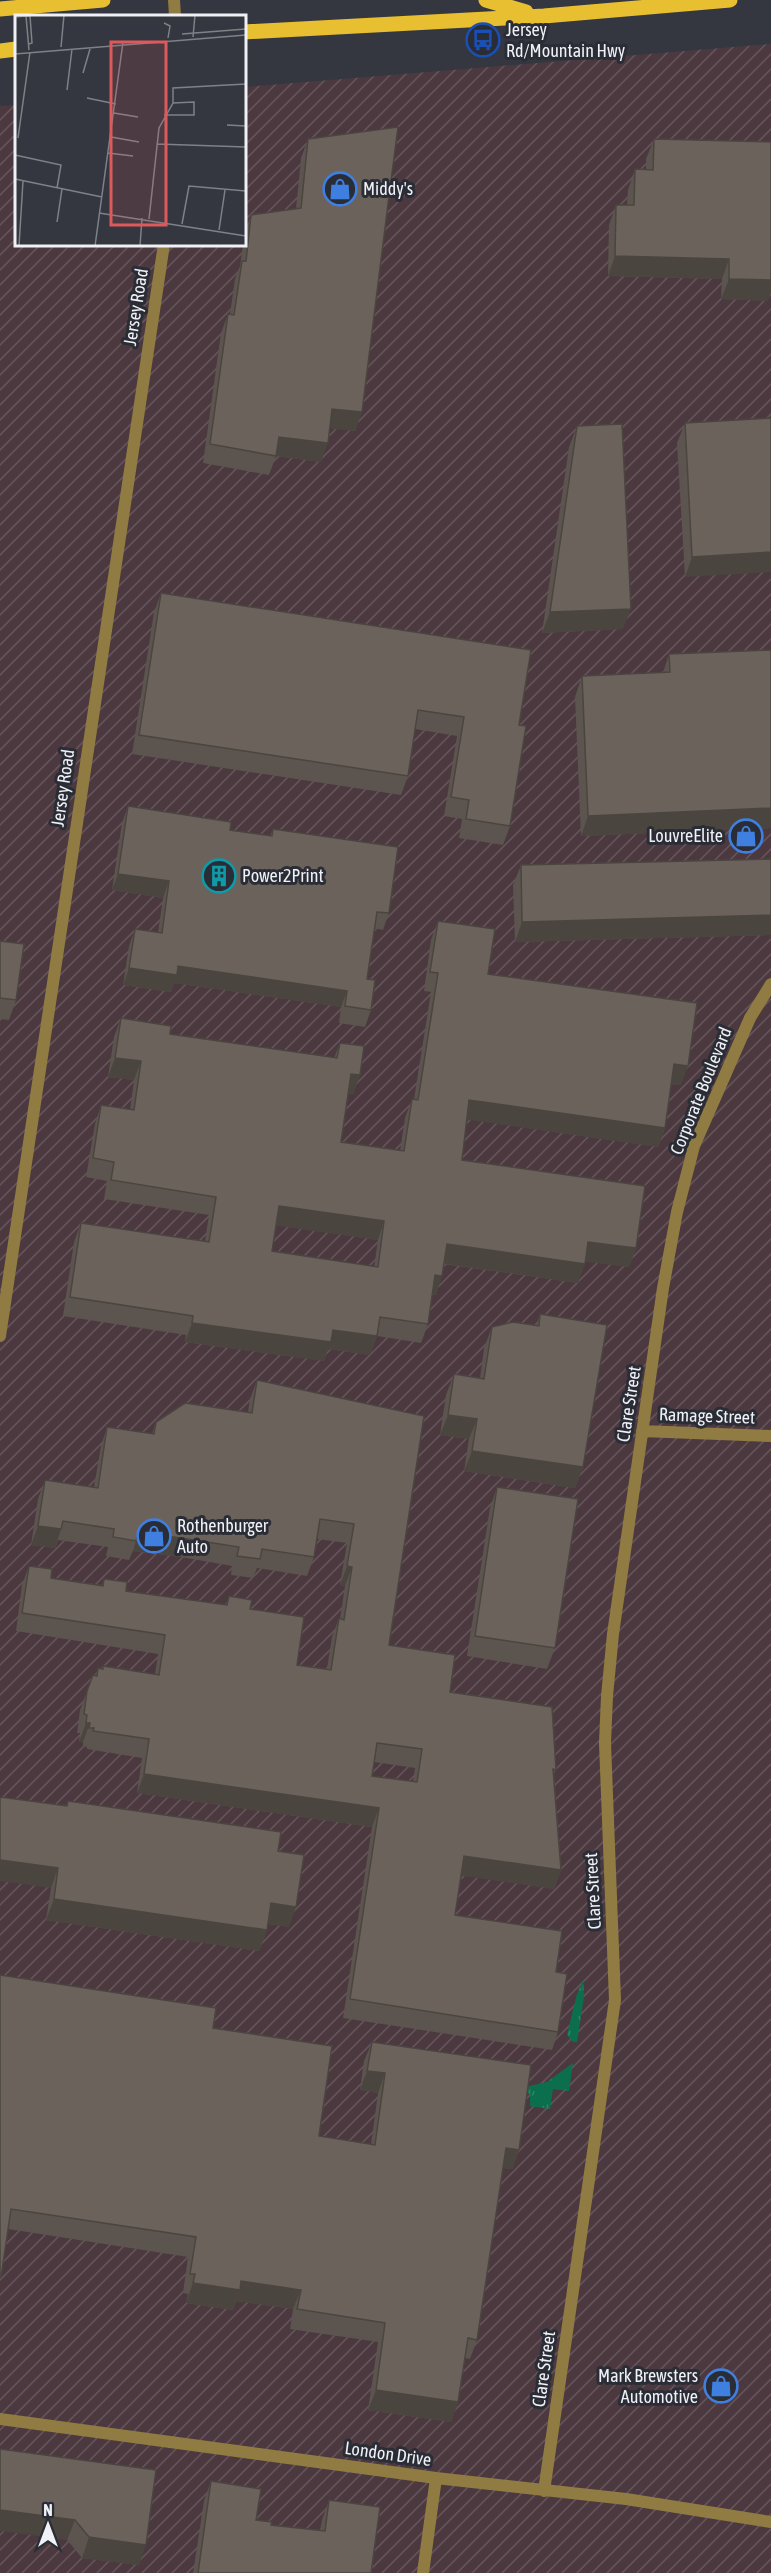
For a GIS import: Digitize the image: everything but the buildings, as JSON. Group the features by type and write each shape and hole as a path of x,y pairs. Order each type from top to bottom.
{"main road":[{"path":"0,9 103,0"},
{"path":"486,0 544,16"},
{"path":"246,32 544,16 730,0"},
{"path":"0,51 15,49"}],"street":[{"path":"174,0 176,15"},
{"name":"Jersey Road","path":"0,1336 164,246"},
{"name":"Corporate Boulevard","path":"663,1288 676,1212 694,1146 750,1018 771,984"},
{"name":"Clare Street","path":"544,2491 615,2000 605,1743 606,1696 663,1288"},
{"name":"Ramage Street","path":"642,1431 771,1436"},
{"name":"London Drive","path":"0,2419 436,2478 626,2499 771,2522"},
{"path":"423,2573 436,2478"}],"shaded area":[{"path":"771,44 771,2573 0,2573 0,106 15,105 15,246 246,246 246,87"}],"green space":[{"path":"583,1980 584,1996 577,2042 573,2042 567,2035 577,1994"},
{"path":"573,2063 569,2091 553,2089 550,2109 530,2106 530,2094 527,2093 529,2086 547,2082"}],"place":[{"name":"Jersey Rd/Mountain Hwy","path":"483,40"},
{"name":"Middy's","path":"340,189"},
{"name":"LouvreElite","path":"746,836"},
{"name":"Power2Print","path":"219,876"},
{"name":"Rothenburger Auto","path":"154,1536"},
{"name":"Mark Brewsters Automotive","path":"721,2386"}]}
